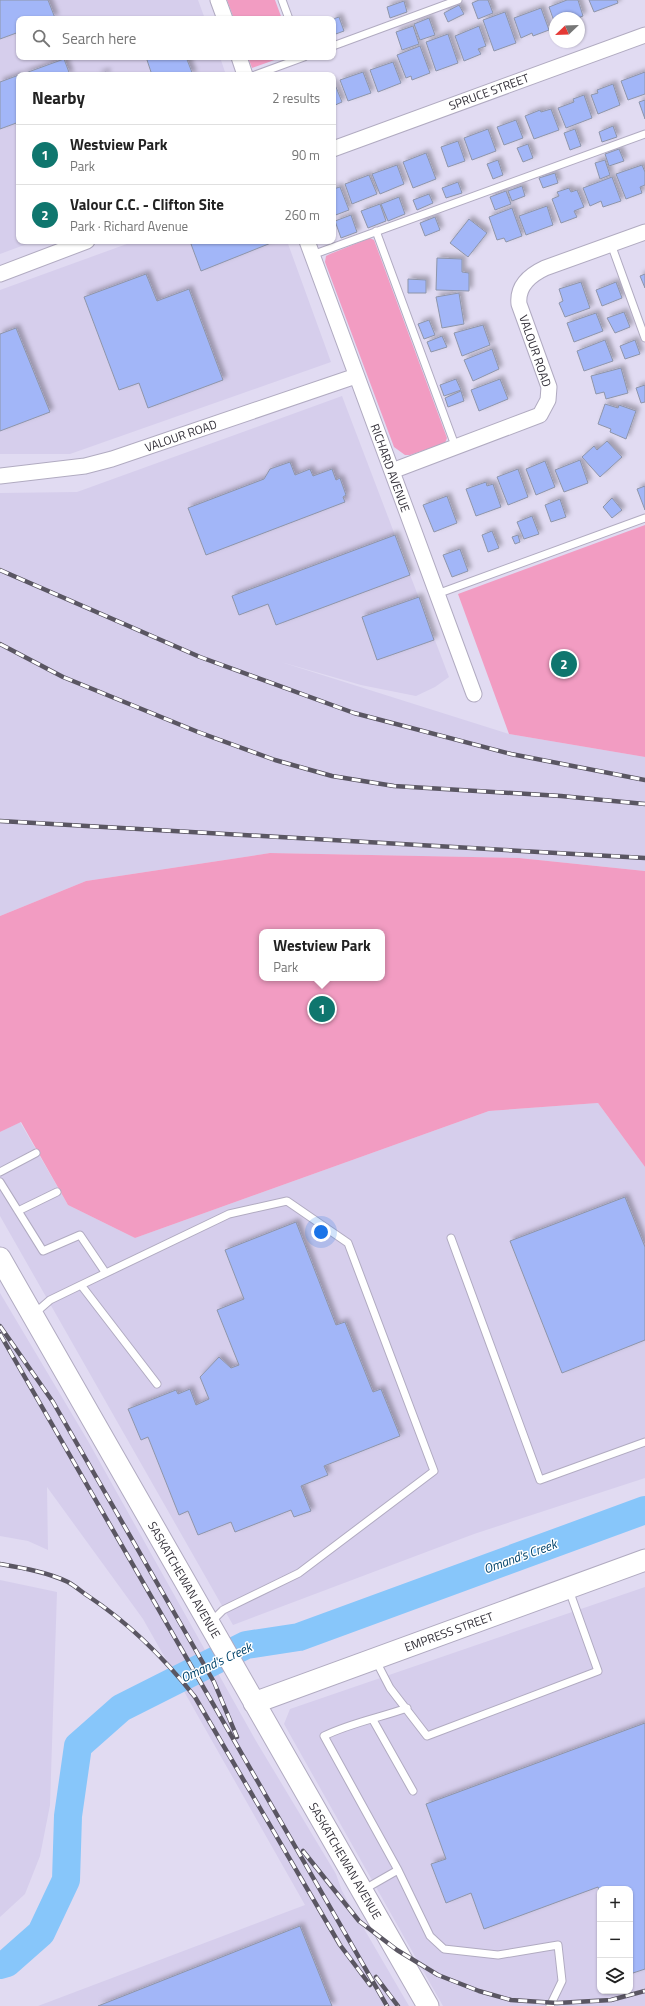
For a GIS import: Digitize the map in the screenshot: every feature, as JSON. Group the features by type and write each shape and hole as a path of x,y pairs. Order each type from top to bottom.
{"street":[{"path":"218,0 224,16"},
{"name":"SPRUCE STREET","path":"336,147 645,35"},
{"path":"240,60 244,72"},
{"name":"VALOUR ROAD","path":"392,471 534,419 543,411 548,400 549,387 522,313 519,298 526,281 539,270 645,232"},
{"path":"0,274 79,244"},
{"name":"RICHARD AVENUE","path":"309,248 474,694"},
{"name":"VALOUR ROAD","path":"0,476 85,466 112,459 356,376"},
{"name":"SASKATCHEWAN AVENUE","path":"0,1258 240,1681 428,2006"},
{"name":"EMPRESS STREET","path":"254,1704 645,1560"}],"lane":[{"path":"282,0 287,16"},
{"path":"336,45 458,0"},
{"path":"263,72 295,60"},
{"path":"336,241 376,231 645,134"},
{"path":"376,231 456,448"},
{"path":"309,248 325,244"},
{"path":"611,244 645,338"},
{"path":"437,594 645,518"},
{"path":"0,1172 36,1153"},
{"path":"0,1182 43,1251 80,1235 106,1272"},
{"path":"18,1211 57,1192"},
{"path":"33,1315 50,1300 229,1214 287,1201 348,1244 434,1471 299,1573 223,1610 209,1624"},
{"path":"451,1238 540,1480 645,1442"},
{"path":"81,1285 157,1384"},
{"path":"375,1659 390,1688 407,1708 427,1736 598,1672 568,1588"},
{"path":"407,1708 373,1720 343,1726 324,1736 398,1870 430,1936 444,1949 498,1954 558,1945 562,1981 550,2006"},
{"path":"373,1720 413,1791"},
{"path":"362,1890 398,1870"}],"shaded area":[{"path":"0,0 198,0 204,16 16,16 16,60 221,60 225,72 16,72 16,244 27,244 0,254"},
{"path":"227,0 275,0 281,16 233,16"},
{"path":"249,60 275,60 252,68"},
{"path":"370,238 374,240 447,438 445,443 410,455 405,455 394,447 325,262 326,256"},
{"path":"127,244 288,244 331,362 70,454 0,454 0,290"},
{"path":"342,396 449,677 435,687 416,696 361,685 281,662 509,734 645,757 645,871 519,858 270,853 86,881 0,916 0,493 77,492"},
{"path":"645,525 645,757 509,734 458,594"},
{"path":"270,853 519,858 645,871 645,1167 598,1103 489,1111 135,1238 68,1205 21,1122 0,1132 0,916 86,881"},
{"path":"598,1103 645,1167 645,1478 474,1534 233,1625 0,1216 0,1132 20,1122 68,1205 135,1238 489,1111"},
{"path":"0,1293 88,1441 256,1741 336,1874 342,1891 409,2006 38,2006 305,1905 143,1619 47,1487 48,1550 28,1541 0,1536"},
{"path":"0,1580 57,1592 50,1805 40,1856 25,1894 0,1917"},
{"path":"645,1587 645,2006 443,2006 284,1724 290,1709"}],"building":[{"path":"0,0 48,0 54,16 16,16 16,33 0,39"},
{"path":"479,0 488,0 493,13 478,19 472,3"},
{"path":"567,0 578,0 582,12 551,12 549,7"},
{"path":"589,0 617,0 618,3 594,12"},
{"path":"404,1 407,12 390,18 387,7"},
{"path":"459,5 464,14 448,22 444,13"},
{"path":"541,8 549,30 533,36 532,33 521,38 514,18"},
{"path":"505,12 516,43 494,51 483,20"},
{"path":"339,17 344,31 336,34 336,18"},
{"path":"429,18 435,35 420,40 414,24"},
{"path":"413,26 419,44 402,50 396,32"},
{"path":"479,26 486,46 478,49 481,54 464,61 455,36"},
{"path":"448,34 458,63 436,71 426,42"},
{"path":"420,46 430,73 412,80 411,76 406,78 397,55"},
{"path":"64,60 69,72 28,72"},
{"path":"147,60 187,60 192,72 151,72"},
{"path":"393,62 401,83 378,92 370,70"},
{"path":"363,72 371,93 348,101 340,80"},
{"path":"645,72 645,94 628,100 621,81"},
{"path":"16,76 16,123 0,129 0,82"},
{"path":"613,84 620,105 598,114 591,95 598,93 597,90"},
{"path":"336,87 342,102 336,105"},
{"path":"584,95 592,118 566,128 558,108 574,102 573,99"},
{"path":"645,100 645,119 639,102"},
{"path":"551,109 559,130 534,139 525,116 540,110 541,112"},
{"path":"516,120 523,138 504,145 497,127"},
{"path":"613,126 617,137 602,142 599,132"},
{"path":"488,129 496,151 472,160 464,138"},
{"path":"575,129 581,146 570,150 564,133"},
{"path":"458,141 465,161 448,167 441,147"},
{"path":"528,144 533,158 523,162 517,148"},
{"path":"619,149 624,161 609,166 605,154"},
{"path":"426,153 436,179 413,188 403,162"},
{"path":"498,160 503,175 493,179 487,164"},
{"path":"605,160 610,175 600,179 595,163"},
{"path":"397,165 404,184 380,194 372,174"},
{"path":"642,165 645,172 645,185 640,187 642,193 626,199 616,174"},
{"path":"555,173 558,183 543,188 539,178"},
{"path":"369,175 377,194 352,204 345,184"},
{"path":"612,177 621,201 603,207 601,201 590,206 583,188"},
{"path":"458,182 462,193 446,198 442,188"},
{"path":"522,186 525,196 512,201 508,191"},
{"path":"340,187 349,210 336,215 336,188"},
{"path":"569,188 571,192 577,190 584,207 574,211 577,217 561,223 552,199 559,196 557,192"},
{"path":"506,191 511,204 495,210 490,197"},
{"path":"429,194 433,203 417,210 413,200"},
{"path":"399,197 405,214 388,221 381,204"},
{"path":"380,204 386,221 368,228 361,211"},
{"path":"547,206 553,225 526,235 519,216"},
{"path":"512,208 522,236 506,242 504,238 497,240 489,217"},
{"path":"351,215 357,232 341,238 336,221"},
{"path":"435,217 440,230 425,236 420,223"},
{"path":"469,219 487,233 468,257 450,243"},
{"path":"191,244 268,244 201,271"},
{"path":"437,258 462,259 462,272 469,273 469,291 436,290"},
{"path":"146,274 157,301 189,289 223,380 148,408 139,383 119,390 84,297"},
{"path":"645,274 645,288 640,276"},
{"path":"408,279 426,280 426,293 408,293"},
{"path":"581,282 590,308 565,317 559,303 563,301 559,289"},
{"path":"616,282 622,298 602,306 596,290"},
{"path":"459,293 464,324 442,328 436,297"},
{"path":"624,312 630,327 615,333 607,318"},
{"path":"596,313 603,331 574,342 567,323"},
{"path":"429,320 435,335 424,339 418,324"},
{"path":"483,325 490,345 462,356 454,333"},
{"path":"16,328 50,412 0,431 0,334"},
{"path":"442,336 447,347 431,352 427,342"},
{"path":"605,340 613,361 584,371 577,351"},
{"path":"635,340 640,354 625,359 620,346"},
{"path":"492,349 499,369 473,381 464,360"},
{"path":"621,368 628,393 606,399 604,392 596,394 591,376"},
{"path":"456,379 461,390 444,396 440,385"},
{"path":"500,379 508,399 479,411 471,390"},
{"path":"645,385 645,402 641,403 636,388"},
{"path":"461,391 464,401 448,407 445,398"},
{"path":"605,404 618,408 619,405 636,411 626,439 610,432 611,429 598,424"},
{"path":"607,441 622,457 600,477 582,457 594,446 597,450"},
{"path":"580,460 588,483 564,492 555,470"},
{"path":"545,461 555,487 536,495 526,469"},
{"path":"290,462 295,475 310,469 313,476 332,469 336,480 340,478 346,495 343,497 345,502 206,555 188,508 264,479 270,469"},
{"path":"518,469 528,497 508,505 497,477"},
{"path":"486,482 487,486 493,484 501,507 476,516 466,489"},
{"path":"645,486 645,510 637,489"},
{"path":"447,496 457,523 434,532 423,505"},
{"path":"612,498 622,510 612,518 603,507"},
{"path":"560,499 566,517 551,522 545,505"},
{"path":"532,516 539,534 524,539 517,522"},
{"path":"492,531 499,548 488,552 482,535"},
{"path":"395,535 410,575 276,625 268,604 239,615 232,596"},
{"path":"518,535 520,542 515,544 512,537"},
{"path":"460,549 468,571 452,577 443,555"},
{"path":"419,597 434,640 377,660 362,617"},
{"path":"625,1197 645,1247 645,1340 562,1373 510,1241"},
{"path":"296,1222 336,1325 345,1322 373,1392 381,1389 400,1436 324,1466 328,1475 301,1486 311,1511 294,1517 291,1510 235,1532 231,1522 198,1535 188,1511 179,1515 148,1437 141,1440 128,1409 176,1390 178,1394 190,1389 196,1405 209,1399 200,1377 219,1357 231,1368 239,1365 217,1310 244,1299 225,1250"},
{"path":"645,1723 645,1969 633,1973 633,1886 597,1886 597,1887 484,1929 471,1893 446,1903 431,1864 446,1859 426,1804"},
{"path":"300,1926 332,2006 98,2006"}],"waterway":[{"name":"Omand's Creek","path":"0,1965 7,1963 41,1933 66,1880 68,1816 78,1746 121,1708 246,1645 299,1637 645,1510"}],"railway":[{"path":"0,570 200,657 354,713 511,754 645,780"},
{"path":"0,644 63,677 198,732 275,760 332,776 394,786 561,796 645,804"},
{"path":"0,821 645,858"},
{"path":"0,1326 53,1402 214,1682 237,1737"},
{"path":"0,1334 387,2006"},
{"path":"0,1564 43,1573 68,1582 118,1618 159,1655 195,1697 340,1945 370,1985"},
{"path":"303,1851 359,1921 397,1950 438,1975 479,1991 511,2000 557,2003 611,2000 645,1991"},
{"path":"376,1977 398,2006"}],"place":[{"name":"Valour C.C. - Clifton Site","path":"564,664"},
{"name":"Westview Park","path":"322,1009"}]}
